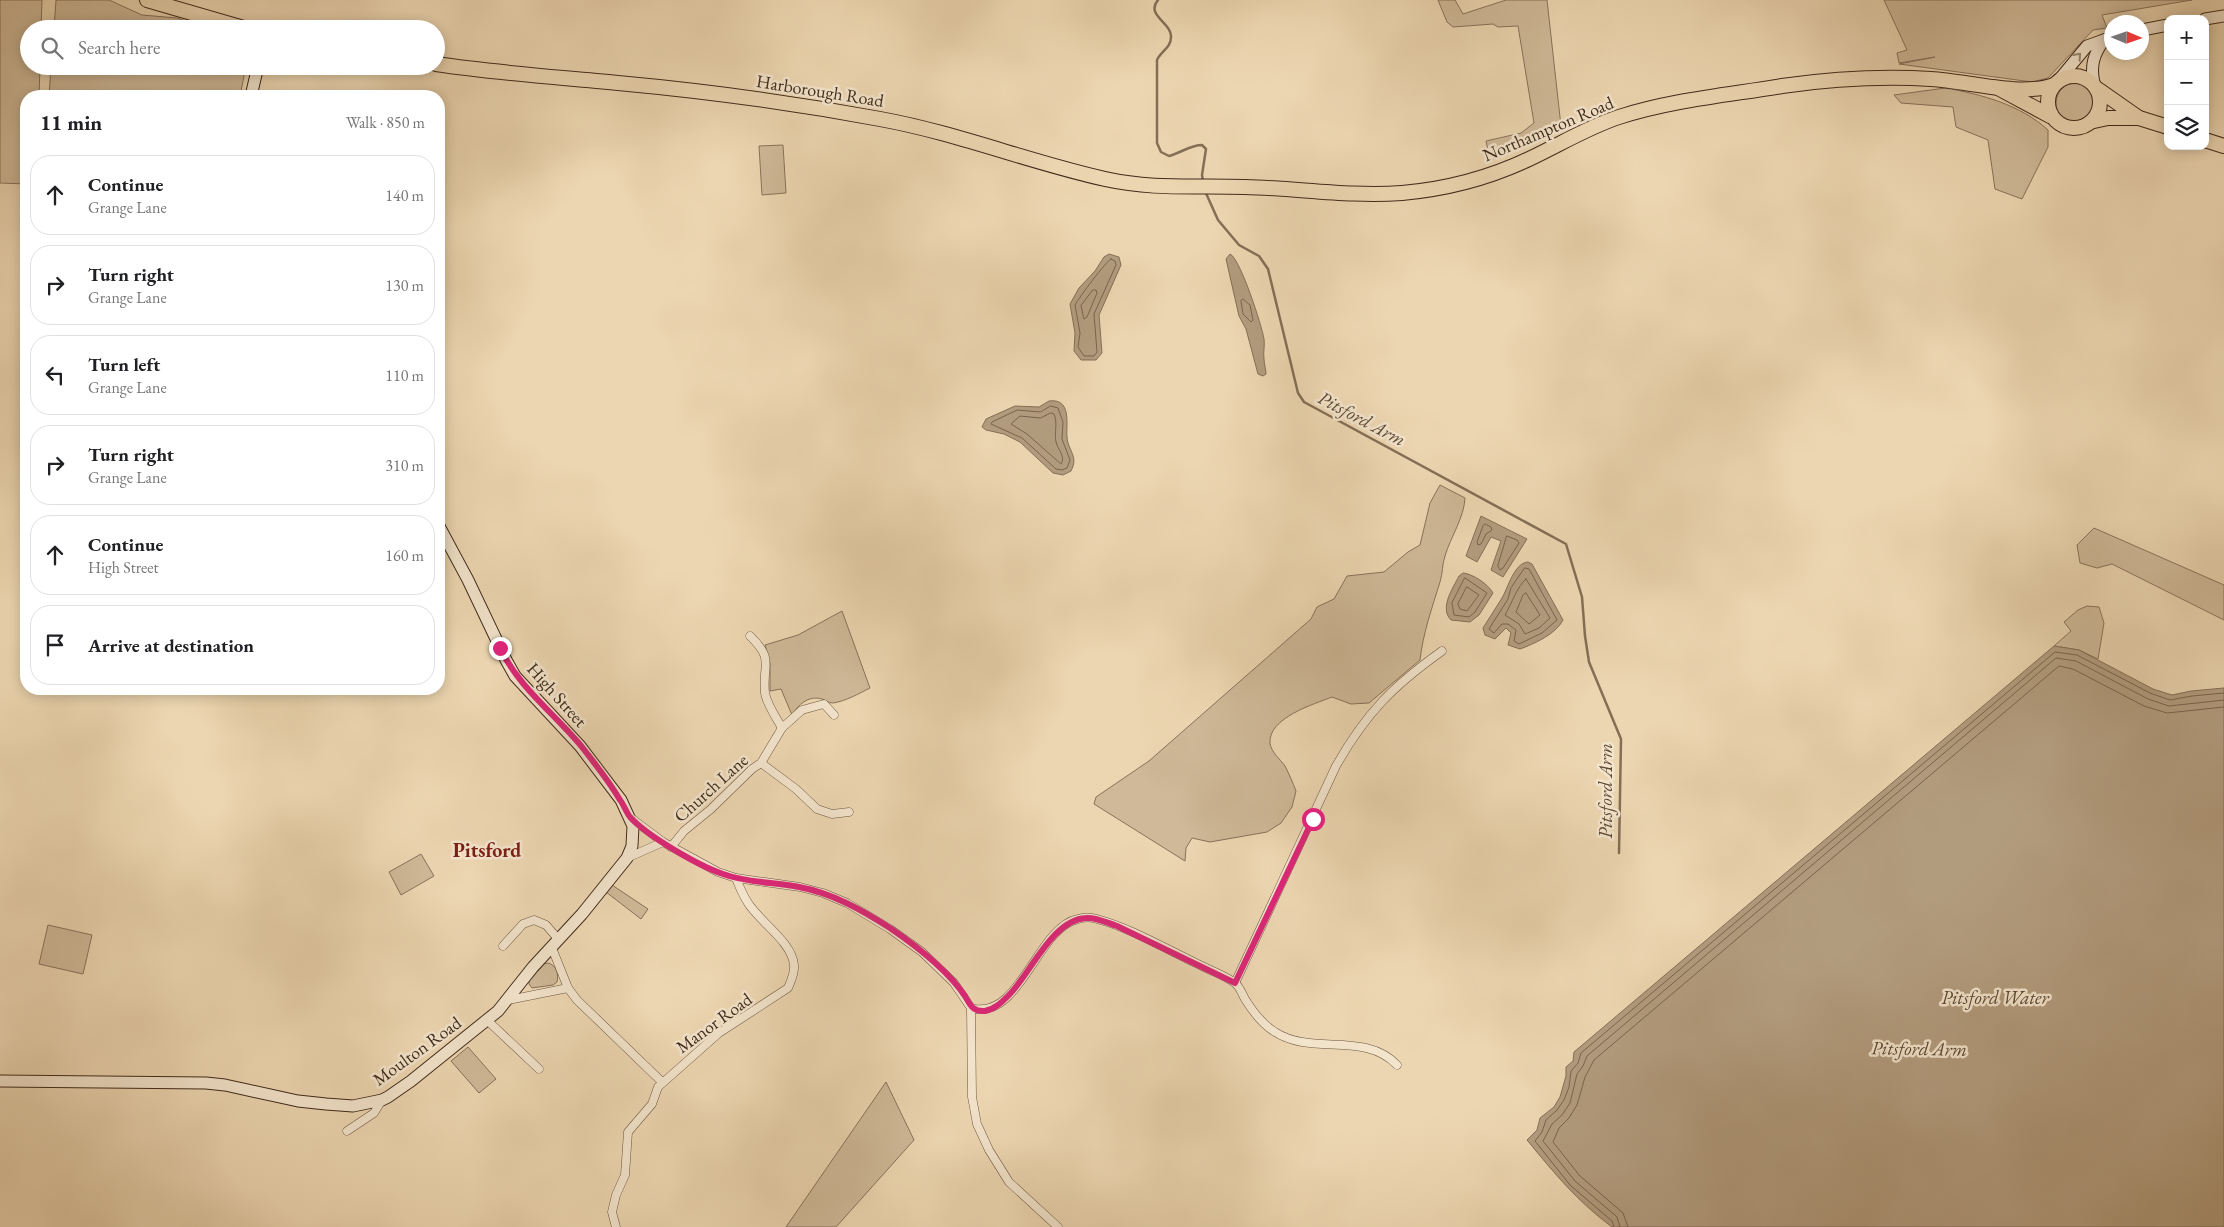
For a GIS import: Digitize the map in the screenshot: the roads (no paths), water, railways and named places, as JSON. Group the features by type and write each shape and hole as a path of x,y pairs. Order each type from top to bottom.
{"highway":[{"path":"147,0 216,20"},
{"name":"Harborough Road","path":"445,65 682,90 877,118 927,129 1103,178 1155,187 1232,187"},
{"path":"2140,118 2081,77 2073,76 2056,83 2050,93 2048,106 2050,116 2056,122 2072,128 2080,128 2094,121 2108,118 2140,118 2164,126"},
{"name":"Northampton Road","path":"1232,187 1368,194 1398,193 1445,187 1501,171 1620,117 1669,104 1806,83 1858,78 1899,77 1935,79 1997,87 2040,89 2056,83"},
{"path":"2094,121 2100,106 2096,86"},
{"name":"Northampton Road","path":"1997,87 2050,116"},
{"path":"2209,141 2224,146"}],"street":[{"path":"2209,18 2224,16"},
{"path":"2149,29 2164,27"},
{"path":"2056,83 2088,46 2104,40"},
{"path":"2096,86 2092,63 2096,50 2104,42"},
{"path":"252,90 256,75"},
{"name":"High Street","path":"445,538 515,676 580,746 621,800"},
{"path":"750,636 763,649 767,663 765,694 782,728"},
{"path":"1235,983 1336,766 1353,735 1366,718 1399,684 1442,651"},
{"name":"Church Lane","path":"671,847 684,831 711,809 752,769 762,763 782,728 802,710 824,704 834,715"},
{"path":"762,763 796,789 817,809 832,814 849,812"},
{"name":"Moulton Road","path":"0,1081 206,1083 316,1103 354,1106 382,1100 411,1081 488,1021 508,1000 627,858 633,836 630,817 621,800"},
{"path":"630,817 663,842 712,870 736,878 800,887 847,903 890,928 922,952 954,983 971,1008 972,1097 977,1124 1009,1182 1058,1227"},
{"path":"627,858 663,842"},
{"name":"Manor Road","path":"662,1082 719,1033 788,988 793,977 794,965 791,954 748,903 736,878"},
{"path":"971,1008 984,1011 1001,1003 1011,993 1057,932 1067,923 1077,919 1097,919 1117,926 1235,983 1257,1018 1283,1037 1300,1042 1366,1047 1385,1055 1397,1065"},
{"path":"503,946 523,924 534,920 546,925 555,944 568,988 622,1045 662,1082 648,1110 631,1125 628,1132 625,1175 616,1194 612,1212 616,1227"},
{"path":"508,1000 568,988"},
{"path":"488,1021 539,1069"},
{"path":"347,1131 374,1113 382,1100"}],"water":[{"path":"1109,254 1119,257 1121,265 1099,315 1102,353 1096,360 1081,360 1074,351 1075,333 1070,304 1079,288 1095,271 1104,257"},
{"path":"1230,254 1245,279 1262,332 1266,374 1263,376 1258,374 1246,329 1239,316 1226,259"},
{"path":"1049,401 1056,401 1061,404 1065,408 1066,413 1067,437 1074,461 1071,471 1063,475 1053,473 1020,442 1004,434 986,430 982,427 986,419 1015,406 1039,407"},
{"path":"1481,516 1527,539 1503,577 1491,570 1501,541 1491,537 1477,562 1466,556"},
{"path":"1528,562 1532,564 1563,620 1550,634 1520,649 1508,645 1511,633 1506,628 1495,639 1485,635 1483,628 1502,598 1515,571 1523,563"},
{"path":"1463,573 1480,580 1493,593 1479,615 1470,622 1451,620 1446,610 1448,598 1459,576"},
{"name":"Pitsford Water","path":"2054,646 2079,650 2153,689 2172,695 2224,688 2224,1227 1612,1227 1599,1217 1577,1197 1527,1140 1537,1130 1540,1118 1554,1107 1560,1097 1566,1076 1566,1067 1573,1061 1574,1052"}],"waterway":[{"name":"Pitsford Arm","path":"1158,0 1155,10 1168,27 1171,41 1157,60 1157,143 1161,152 1169,156 1193,146 1202,145 1206,149 1202,175 1203,181"},
{"name":"Pitsford Arm","path":"1205,191 1218,220 1239,245 1259,256 1268,269 1298,393 1304,402 1566,544 1582,597 1589,662 1621,739 1619,853"}],"district":[{"name":"Pitsford","path":"487,850"}]}
